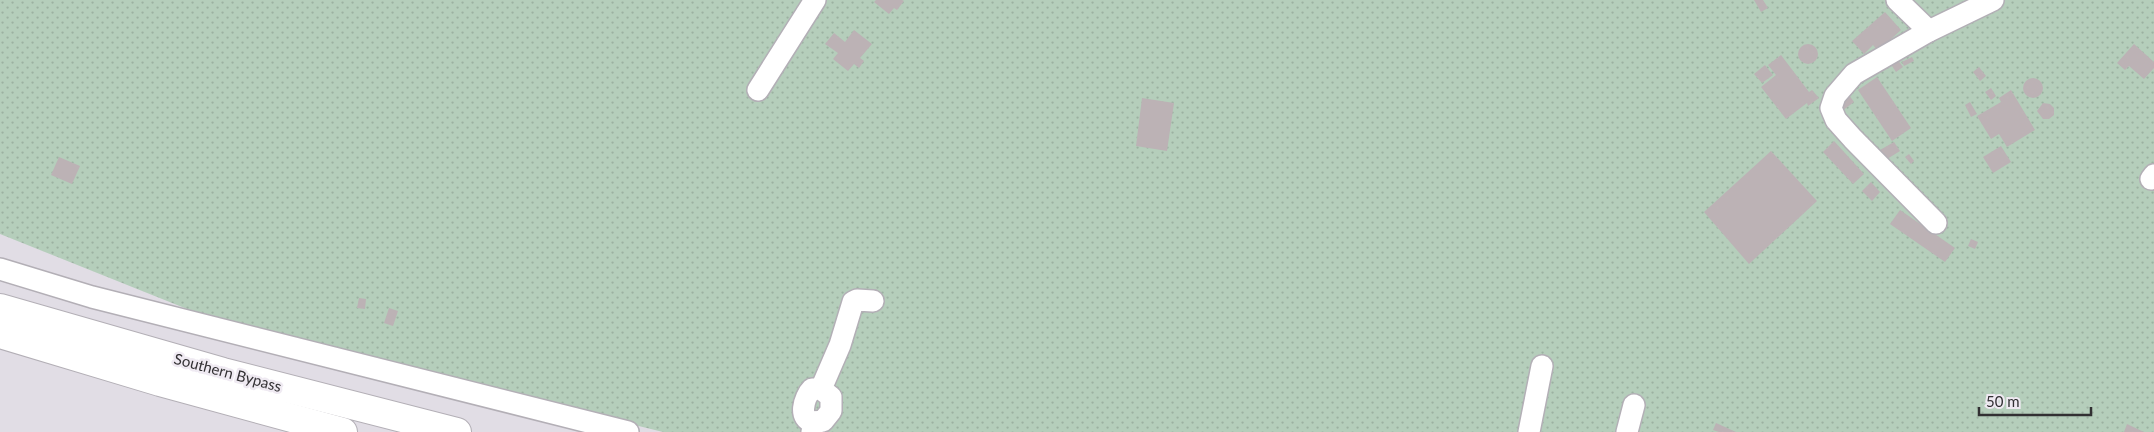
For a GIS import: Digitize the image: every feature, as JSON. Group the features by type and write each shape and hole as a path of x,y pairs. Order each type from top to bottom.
{"highway":[{"name":"Southern Bypass","path":"0,308 223,372 457,432"},
{"name":"Southern Bypass","path":"0,334 169,385 342,432"}],"street":[{"path":"758,90 815,0"},
{"path":"1897,0 1929,31"},
{"path":"1936,223 1853,140 1836,120 1831,108 1835,96 1854,74 1929,31 1993,0"},
{"path":"0,269 92,297 628,432"},
{"path":"813,427 827,417 832,404 831,397 822,389 840,345 852,302 858,300 873,301"},
{"path":"1529,432 1542,366"},
{"path":"1627,432 1634,405"}],"green space":[{"path":"0,0 2154,0 2154,432 663,432 222,323 0,234"}],"building":[{"path":"876,0 904,1 897,10 894,8 889,14 874,2"},
{"path":"1754,0 1763,0 1768,8 1761,12"},
{"path":"1885,12 1901,30 1878,51 1873,45 1864,54 1852,41"},
{"path":"854,30 872,44 860,58 864,61 859,68 854,64 848,71 833,59 838,53 825,44 834,33 845,42"},
{"path":"1808,44 1815,47 1818,54 1815,61 1808,64 1801,61 1798,54 1801,47"},
{"path":"2134,44 2154,62 2154,68 2144,79 2129,66 2125,70 2117,63"},
{"path":"1781,55 1809,92 1812,90 1819,98 1808,106 1807,103 1786,119 1761,87 1776,75 1768,65"},
{"path":"1912,57 1914,61 1904,66 1902,62"},
{"path":"1897,59 1903,67 1896,72 1890,63"},
{"path":"1765,65 1773,75 1762,83 1754,74"},
{"path":"1979,67 1986,76 1980,81 1973,72"},
{"path":"1877,77 1911,128 1892,141 1858,90"},
{"path":"2033,78 2040,81 2043,88 2040,95 2033,98 2026,95 2023,88 2026,81"},
{"path":"1991,88 1996,96 1991,100 1985,92"},
{"path":"2011,90 2035,130 2007,147 1999,134 1991,139 1977,116 2001,102 1999,98"},
{"path":"1849,95 1854,102 1842,111 1837,105"},
{"path":"1142,98 1174,103 1167,151 1136,146"},
{"path":"1970,102 1977,114 1971,117 1965,105"},
{"path":"2043,103 2050,104 2054,108 2054,115 2049,119 2043,119 2037,111"},
{"path":"1834,141 1864,174 1853,184 1823,152"},
{"path":"1894,142 1900,151 1879,164 1873,154"},
{"path":"2001,146 2011,162 1993,173 1983,157"},
{"path":"1771,151 1817,201 1749,264 1704,212"},
{"path":"1909,154 1914,161 1911,164 1905,157"},
{"path":"59,157 80,166 72,184 51,175"},
{"path":"1871,182 1880,192 1872,201 1862,191"},
{"path":"1900,210 1955,248 1945,262 1890,224"},
{"path":"1971,239 1978,242 1975,249 1968,246"},
{"path":"359,298 366,299 365,309 357,308"},
{"path":"389,308 398,311 393,326 384,323"},
{"path":"1716,423 1736,432 1713,430"},
{"path":"2127,424 2144,432 2124,432"}]}
